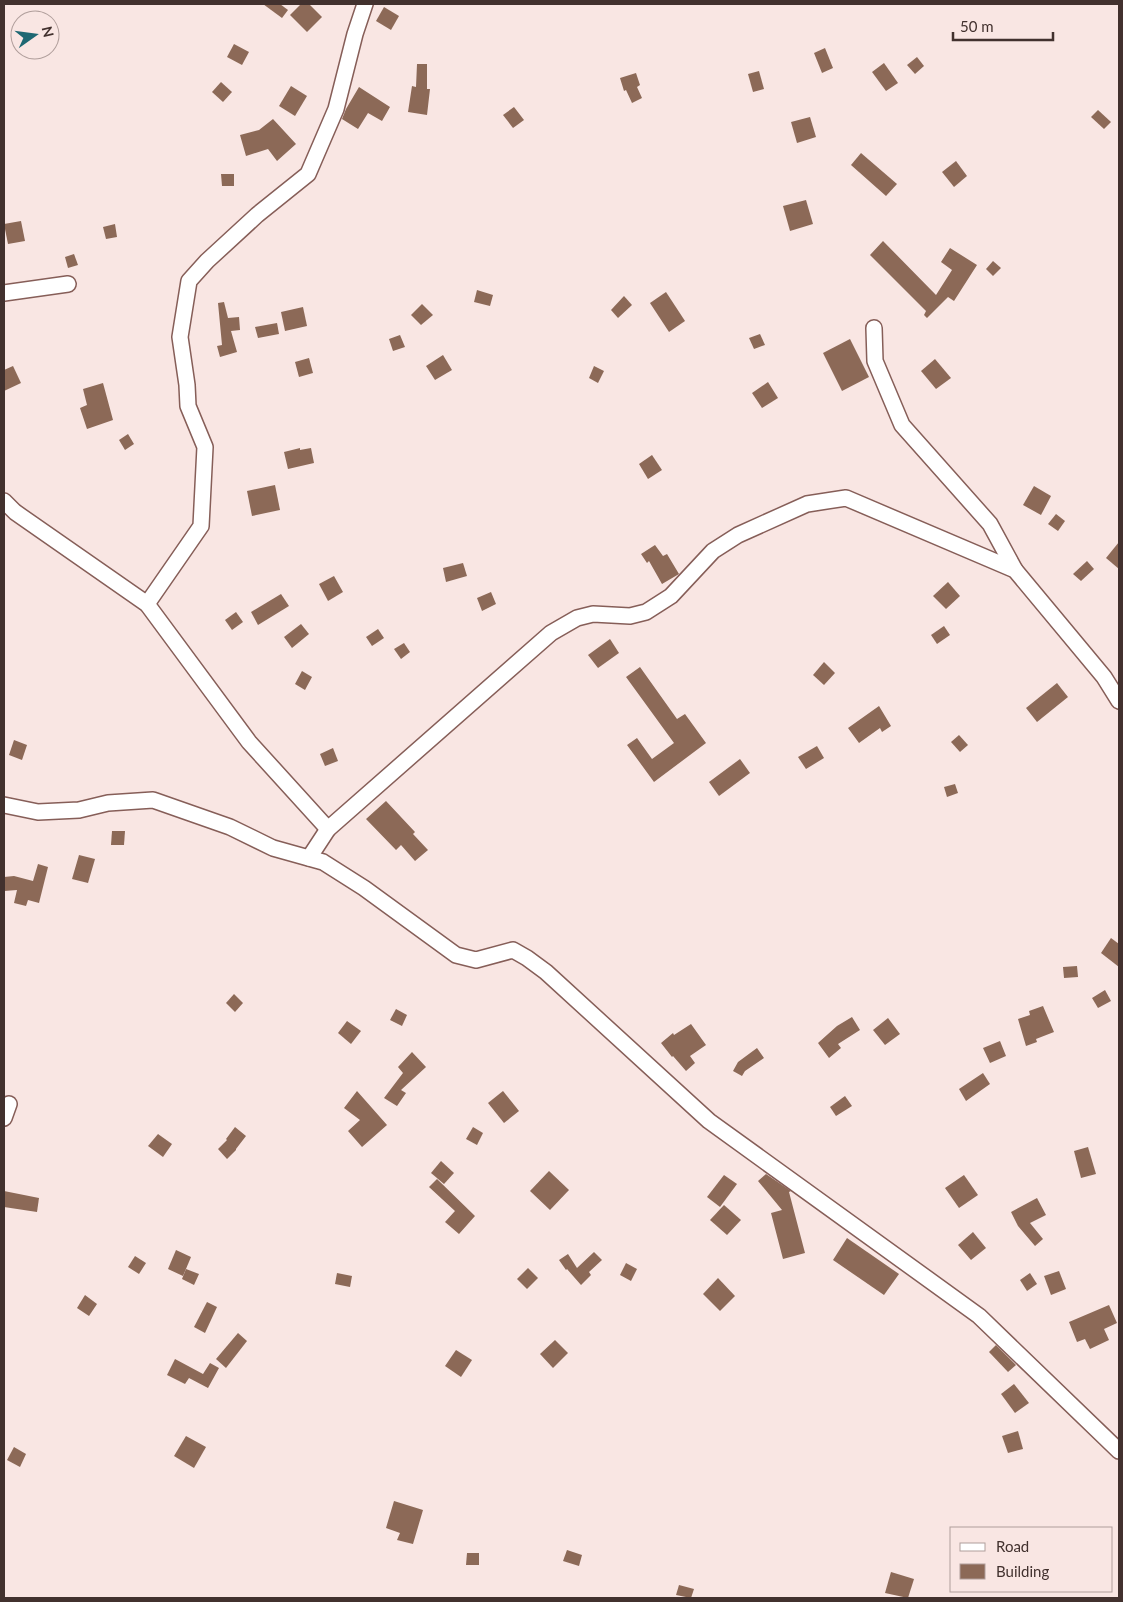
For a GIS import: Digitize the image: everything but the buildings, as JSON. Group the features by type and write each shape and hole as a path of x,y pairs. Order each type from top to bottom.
{"street":[{"path":"147,604 200,526 205,447 188,406 180,337 189,281 207,261 257,215 308,174 336,109 355,34 365,4"},
{"path":"4,293 68,284"},
{"path":"874,328 875,360 902,425 990,524 1016,570 1076,641 1104,677 1119,701"},
{"path":"309,858 328,829 551,633 576,618 593,614 630,616 646,612 671,596 712,551 738,535 807,504 846,498 1016,570"},
{"path":"4,501 15,512 147,604 250,742 328,829"},
{"path":"4,806 38,812 79,810 108,803 152,800 230,827 273,848 323,862 364,888 456,954 476,960 512,950 527,958 546,972 709,1121 979,1316 1119,1451"}]}
